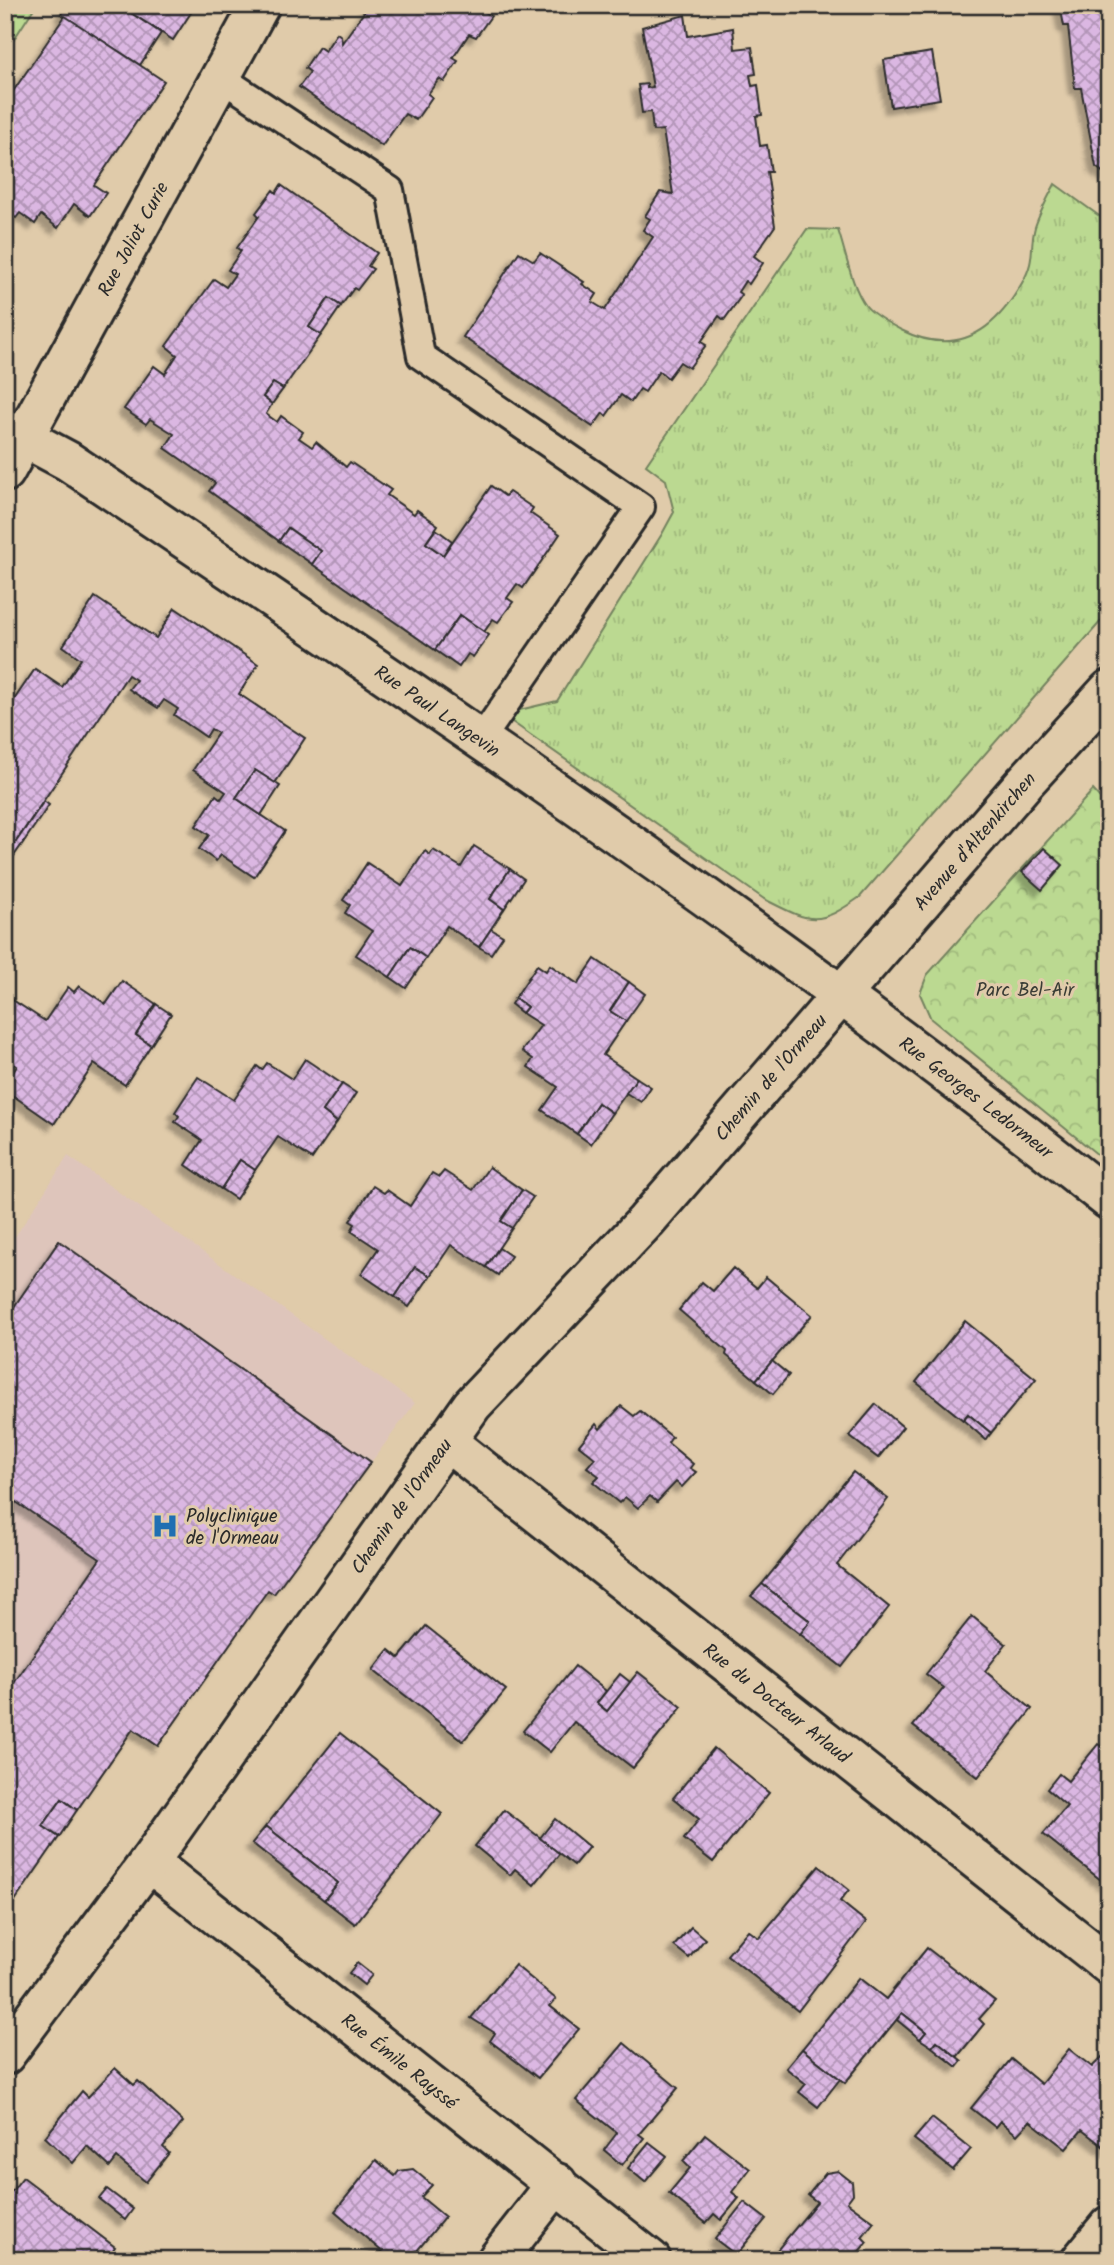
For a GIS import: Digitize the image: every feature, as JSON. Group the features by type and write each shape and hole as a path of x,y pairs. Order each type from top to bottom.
{"street":[{"name":"Rue Joliot Curie","path":"5,472 260,5"},
{"name":"Rue Paul Langevin","path":"23,437 68,461 482,738 844,995"},
{"name":"Avenue d'Altenkirchen","path":"844,995 1025,782 1109,690"},
{"name":"Rue Georges Ledormeur","path":"844,995 1109,1200"},
{"name":"Chemin de l'Ormeau","path":"5,2055 149,1862 472,1405 646,1221 844,995"},
{"name":"Rue du Docteur Arlaud","path":"446,1441 1109,1965"},
{"name":"Rue Émile Rayssé","path":"149,1862 651,2260"},
{"path":"497,2260 557,2183"},
{"path":"1080,2260 1109,2226"}],"lane":[{"path":"220,77 390,190 421,356 640,507 482,738"}],"shaded area":[{"name":"Polyclinique de l'Ormeau","path":"68,1156 415,1403 274,1594 268,1590 133,1729 5,1915 5,1252"}],"green space":[{"path":"5,5 36,5 5,53"},
{"path":"1055,184 1109,223 1109,612 860,897 833,914 803,917 764,899 505,717 511,712 557,701 662,534 674,512 666,480 646,465 807,229 838,230 856,289 873,313 901,330 921,338 956,340 986,327 999,315 1022,283 1031,261 1035,227"},
{"name":"Parc Bel-Air","path":"1093,790 1109,808 1109,1164 931,1019 920,994 927,975"}],"building":[{"path":"67,5 119,5 161,33 140,65 61,14"},
{"path":"119,5 196,5 173,40"},
{"path":"369,5 489,5 485,12 491,16 476,37 469,34 453,58 458,61 444,82 439,79 428,94 432,97 416,120 405,114 382,146 299,87 310,72 305,68 319,47 325,51 337,33 341,36 342,43"},
{"path":"1060,5 1109,5 1109,177 1096,167 1081,88 1075,88 1068,26 1064,26"},
{"path":"685,15 688,36 733,28 735,49 752,47 756,74 750,75 752,86 758,85 762,115 756,116 760,146 767,145 771,172 767,172 775,226 754,256 763,263 749,284 745,281 738,292 742,295 724,320 719,316 701,342 706,345 689,368 680,362 668,378 659,371 645,392 640,389 631,402 621,395 606,416 603,413 593,427 463,337 519,252 534,261 540,253 584,282 582,284 597,294 592,302 605,310 653,237 643,230 650,219 645,216 660,192 673,194 663,130 653,131 651,112 642,113 638,85 647,84 647,88 653,87 642,27"},
{"path":"65,16 164,81 94,185 106,193 90,216 74,204 58,228 41,215 35,224 20,213 16,218 5,211 5,103"},
{"path":"932,52 940,99 891,107 884,60"},
{"path":"281,185 377,253 368,266 373,269 357,290 354,288 341,306 329,298 309,327 321,335 283,389 273,383 263,397 272,404 266,414 277,422 281,416 303,432 299,438 312,447 316,442 346,467 350,462 391,490 387,495 414,514 417,510 438,525 426,543 443,555 491,486 505,496 509,492 533,508 530,513 560,534 523,588 517,584 507,598 513,602 498,622 493,619 484,632 460,615 435,650 312,564 321,551 288,528 279,541 209,491 215,483 165,448 174,434 150,419 146,424 124,409 154,366 165,374 177,355 166,346 214,279 226,287 235,274 228,270 241,251 237,248 259,216 256,213 273,190 276,193"},
{"path":"329,298 341,306 321,335 309,327"},
{"path":"273,383 283,389 272,404 263,397"},
{"path":"288,528 321,551 312,564 279,541"},
{"path":"436,529 452,541 443,555 426,543"},
{"path":"95,597 156,638 175,608 258,664 239,694 305,738 275,783 255,770 236,798 285,831 254,877 221,855 216,861 199,849 209,835 196,826 216,795 221,799 226,792 193,770 218,733 211,729 206,737 174,715 178,709 164,700 158,708 133,692 129,689 136,680 128,675 5,858 5,713 35,669 62,687 81,659 63,646"},
{"path":"460,615 489,635 473,657 468,654 459,667 435,650"},
{"path":"255,770 280,786 261,815 236,798"},
{"path":"44,801 49,805 5,869 5,858"},
{"path":"474,846 510,869 490,899 504,909 479,947 447,926 426,958 410,947 390,977 356,955 372,931 345,913 350,905 343,900 367,863 402,886 425,851 430,855 433,850 461,867"},
{"path":"1044,848 1063,865 1042,890 1022,872"},
{"path":"510,869 524,879 504,909 490,899"},
{"path":"491,929 503,936 491,954 479,947"},
{"path":"410,947 426,958 406,988 390,977"},
{"path":"595,959 629,982 610,1011 626,1021 603,1055 637,1078 612,1113 598,1103 577,1134 542,1110 558,1087 528,1067 533,1059 522,1051 541,1025 522,1013 527,1007 515,998 537,965 546,971 550,965 578,984"},
{"path":"122,981 156,1004 136,1035 151,1045 125,1085 94,1064 54,1124 5,1090 5,1085 17,1066 5,1058 5,1009 11,999 45,1021 68,987 74,992 79,986 106,1004"},
{"path":"629,982 645,994 626,1021 610,1011"},
{"path":"515,998 527,1007 522,1013 511,1004"},
{"path":"156,1004 171,1014 151,1045 136,1035"},
{"path":"305,1059 342,1084 323,1111 337,1122 312,1159 278,1137 255,1170 240,1160 221,1189 186,1165 202,1140 175,1122 179,1116 175,1112 198,1077 234,1100 257,1066 262,1070 267,1063 292,1079"},
{"path":"637,1078 651,1087 641,1102 626,1093"},
{"path":"342,1084 356,1093 337,1122 323,1111"},
{"path":"598,1103 612,1113 591,1144 577,1134"},
{"path":"240,1160 255,1170 236,1199 221,1189"},
{"path":"489,1167 522,1190 501,1221 512,1228 486,1267 451,1245 430,1276 415,1267 395,1297 361,1274 378,1249 351,1231 355,1224 350,1221 373,1186 384,1193 387,1190 410,1206 432,1173 439,1177 444,1171 473,1190"},
{"path":"522,1190 533,1197 512,1228 501,1221"},
{"name":"Polyclinique de l'Ormeau","path":"59,1241 371,1462 274,1594 268,1590 158,1746 133,1729 77,1810 62,1799 43,1826 59,1837 5,1915 5,1696 100,1559 16,1502 5,1517 5,1320"},
{"path":"499,1248 511,1256 498,1275 486,1267"},
{"path":"415,1267 430,1276 409,1307 395,1297"},
{"path":"733,1268 757,1288 766,1277 812,1315 756,1380 679,1310 702,1282 713,1291"},
{"path":"965,1321 1036,1379 991,1433 968,1414 963,1420 916,1382"},
{"path":"772,1361 789,1375 773,1394 756,1380"},
{"path":"876,1404 903,1427 878,1458 849,1436"},
{"path":"621,1406 634,1416 640,1411 672,1437 668,1443 693,1464 690,1468 696,1472 682,1487 676,1482 657,1502 650,1496 638,1508 625,1497 619,1503 593,1482 599,1476 587,1467 595,1458 579,1445 596,1424 600,1429"},
{"path":"968,1414 991,1433 986,1440 963,1420"},
{"path":"853,1472 888,1499 837,1565 889,1607 842,1667 800,1634 810,1621 762,1584"},
{"path":"762,1584 810,1621 800,1634 751,1596"},
{"path":"972,1616 1006,1644 985,1671 1032,1709 978,1777 913,1726 944,1688 926,1674"},
{"path":"426,1626 506,1690 463,1741 373,1670 389,1650 399,1658"},
{"path":"575,1666 606,1691 597,1703 607,1711 638,1672 682,1707 633,1768 574,1722 550,1752 523,1731"},
{"path":"620,1674 630,1682 607,1711 597,1703"},
{"path":"340,1733 442,1814 355,1924 324,1900 338,1883 266,1826"},
{"path":"1098,1744 1109,1752 1109,1880 1106,1884 1043,1834 1067,1806 1047,1789 1059,1774 1068,1781"},
{"path":"714,1748 769,1793 713,1862 684,1839 699,1819 673,1798"},
{"path":"62,1799 77,1810 59,1837 43,1826"},
{"path":"504,1810 560,1853 534,1885 515,1869 510,1875 475,1846"},
{"path":"555,1819 589,1847 574,1865 540,1838"},
{"path":"266,1826 338,1883 324,1900 252,1843"},
{"path":"819,1866 849,1890 840,1901 866,1922 798,2011 727,1955 748,1930 759,1938"},
{"path":"691,1927 705,1939 689,1958 674,1946"},
{"path":"927,1948 995,2001 979,2019 984,2024 957,2057 937,2041 932,2047 920,2039 926,2032 902,2013 845,2083 802,2049 859,1978 886,1999"},
{"path":"357,1963 372,1975 364,1985 349,1973"},
{"path":"515,1965 556,1999 550,2006 579,2029 538,2078 490,2041 495,2033 471,2018"},
{"path":"902,2013 926,2032 920,2039 897,2020"},
{"path":"937,2041 962,2061 957,2067 932,2047"},
{"path":"624,2043 678,2088 639,2134 644,2138 622,2165 604,2150 617,2133 576,2100"},
{"path":"802,2049 840,2079 818,2107 799,2092 806,2084 786,2068"},
{"path":"1069,2049 1092,2067 1103,2056 1109,2061 1109,2151 1082,2130 1066,2149 1030,2121 1017,2135 1000,2121 995,2127 971,2108 1011,2059 1041,2084"},
{"path":"115,2068 134,2085 138,2081 183,2122 163,2147 169,2153 146,2182 117,2158 110,2167 87,2146 73,2163 45,2137 82,2091 88,2097"},
{"path":"932,2118 971,2149 953,2170 914,2139"},
{"path":"705,2134 750,2169 732,2192 739,2198 721,2220 714,2214 706,2223 669,2193 690,2168 683,2161"},
{"path":"649,2142 667,2156 645,2182 628,2168"},
{"path":"376,2160 395,2176 399,2171 413,2169 432,2185 421,2197 445,2217 416,2252 424,2260 381,2260 386,2255 335,2211"},
{"path":"838,2171 852,2182 853,2194 847,2202 874,2222 862,2237 867,2242 852,2260 769,2260 817,2202 808,2195 826,2173"},
{"path":"23,2177 115,2247 105,2260 18,2260 5,2250 5,2200"},
{"path":"107,2189 133,2209 125,2220 99,2199"},
{"path":"744,2202 766,2219 736,2255 715,2239"}],"place":[{"name":"Polyclinique de l'Ormeau","path":"165,1526"}]}
